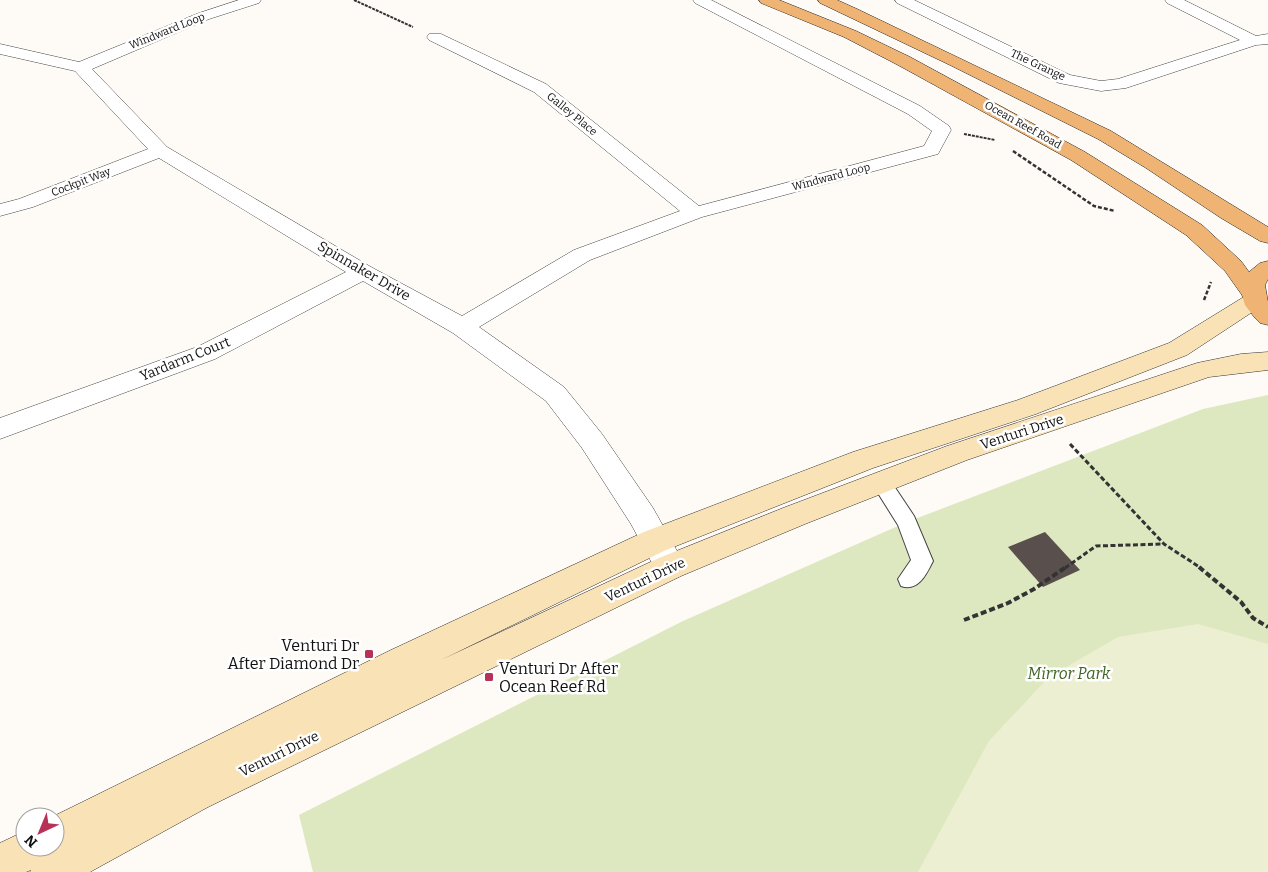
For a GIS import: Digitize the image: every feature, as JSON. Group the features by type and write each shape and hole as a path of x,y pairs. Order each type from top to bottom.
{"main road":[{"name":"Ocean Reef Road","path":"766,0 850,34 904,61 1078,156 1194,230 1233,266 1258,303"},
{"name":"Ocean Reef Road","path":"825,0 902,34 1112,139 1157,165 1230,216 1268,236"},
{"path":"1258,303 1254,279 1268,268"},
{"name":"Venturi Drive","path":"50,872 195,794 662,554 864,460 1027,406 1178,349 1224,320 1258,303"},
{"name":"Venturi Drive","path":"65,831 403,661 662,554 881,482 958,453 1206,369 1268,361"},
{"path":"0,864 15,856"}],"street":[{"name":"Windward Loop","path":"81,66 204,16 254,0"},
{"path":"700,0 914,110 942,130"},
{"name":"The Grange","path":"902,0 1065,78 1101,86 1120,84 1261,40"},
{"path":"1172,0 1261,40"},
{"name":"Galley Place","path":"435,37 540,88 695,213"},
{"path":"0,49 81,66"},
{"name":"Spinnaker Drive","path":"81,66 160,151 363,272 462,327 555,394 592,441 642,516 662,554"},
{"name":"Windward Loop","path":"462,327 582,255 695,213 932,150 942,130"},
{"name":"Cockpit Way","path":"0,210 26,203 160,151"},
{"name":"Yardarm Court","path":"0,429 206,353 363,272"}],"lane":[{"path":"881,482 907,522 922,561 909,579"}],"path":[{"path":"354,0 435,37"},
{"path":"942,130 998,141"},
{"path":"1006,146 1094,206 1122,213"},
{"path":"1212,281 1203,304 1224,320"},
{"path":"1070,444 1164,544 1206,571 1241,602 1253,618 1268,626"},
{"path":"964,620 1008,603 1034,589 1096,546 1164,544"}],"green space":[{"name":"Mirror Park","path":"1268,395 1268,872 313,872 299,815 683,621 907,522 1203,409"},
{"path":"1198,624 1268,644 1268,872 918,872 989,741 1049,677 1118,637"}],"building":[{"path":"1045,532 1080,570 1043,587 1008,547"}],"place":[{"name":"Venturi Dr After Diamond Dr","path":"369,654"},
{"name":"Venturi Dr After Ocean Reef Rd","path":"489,677"}]}
